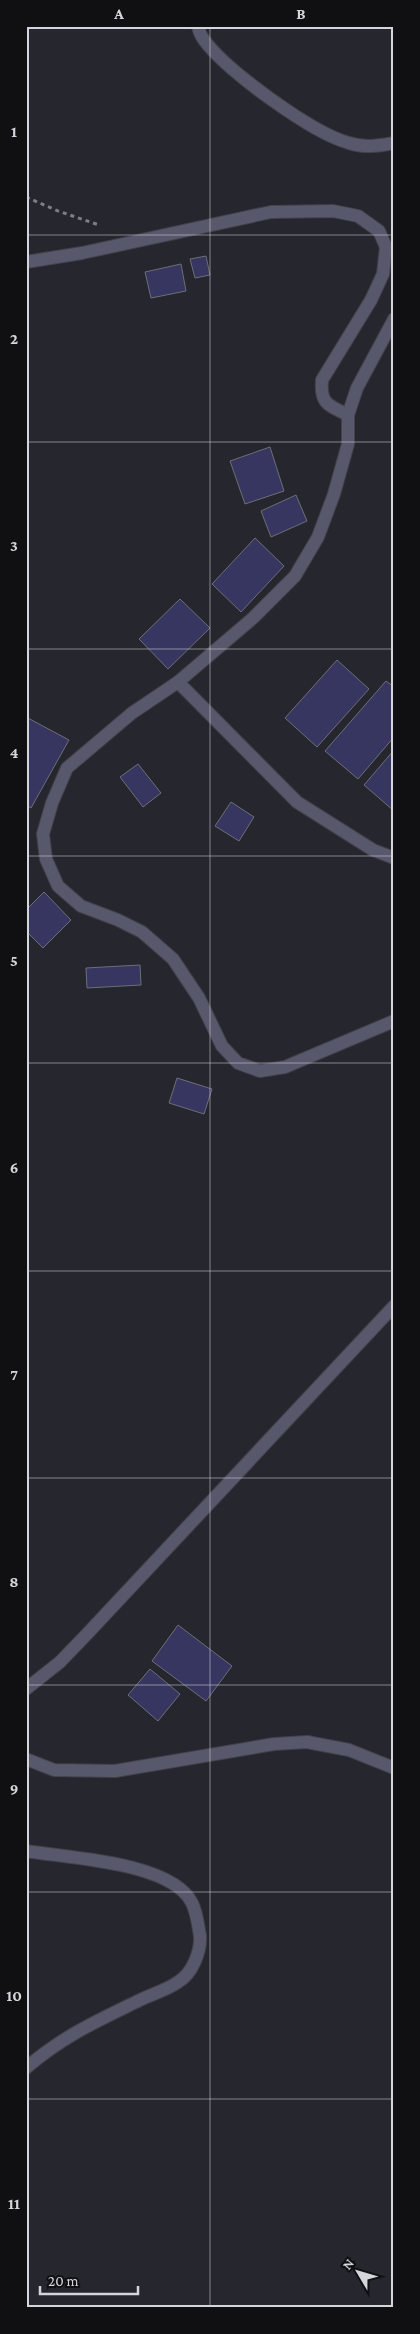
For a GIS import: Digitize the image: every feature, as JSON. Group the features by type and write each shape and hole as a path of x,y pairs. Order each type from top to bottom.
{"street":[{"path":"198,26 202,38 233,69 321,132 340,140 364,146 394,143"},
{"path":"26,262 142,240 271,212 332,211 358,216 380,231 386,247 383,274 371,300 322,380 321,394 328,405 348,415"},
{"path":"394,318 357,388 348,415 348,444 334,494 318,537 295,576 253,618 178,682 132,713 68,768 52,803 43,834 46,859 58,886 82,906 142,932 173,959 199,998 222,1046 238,1063 260,1071 285,1067 394,1021"},
{"path":"178,682 298,802 373,850 394,858"},
{"path":"26,1689 60,1662 88,1634 394,1306"},
{"path":"26,1759 54,1770 116,1771 274,1744 307,1742 348,1750 394,1768"},
{"path":"26,1851 142,1869 172,1882 192,1902 198,1922 201,1946 194,1963 179,1982 86,2026 51,2046 26,2068"}],"path":[{"path":"26,196 58,211 142,240"}],"building":[{"path":"206,256 210,275 195,278 190,259"},
{"path":"181,264 186,291 151,298 145,272"},
{"path":"270,447 284,491 245,504 230,461"},
{"path":"296,495 307,521 271,537 261,511"},
{"path":"255,538 284,566 241,612 212,584"},
{"path":"180,599 210,628 168,669 139,639"},
{"path":"337,660 369,689 317,747 285,718"},
{"path":"386,681 394,687 394,737 358,779 325,751"},
{"path":"26,717 69,740 31,808 26,805"},
{"path":"394,750 394,811 364,785"},
{"path":"138,764 161,793 143,807 120,777"},
{"path":"231,802 254,817 239,841 215,826"},
{"path":"44,892 71,920 43,948 26,931 26,910"},
{"path":"140,965 141,985 87,988 86,968"},
{"path":"177,1078 212,1089 204,1114 169,1103"},
{"path":"178,1625 232,1666 206,1701 152,1661"},
{"path":"150,1669 180,1694 158,1721 128,1695"}]}
